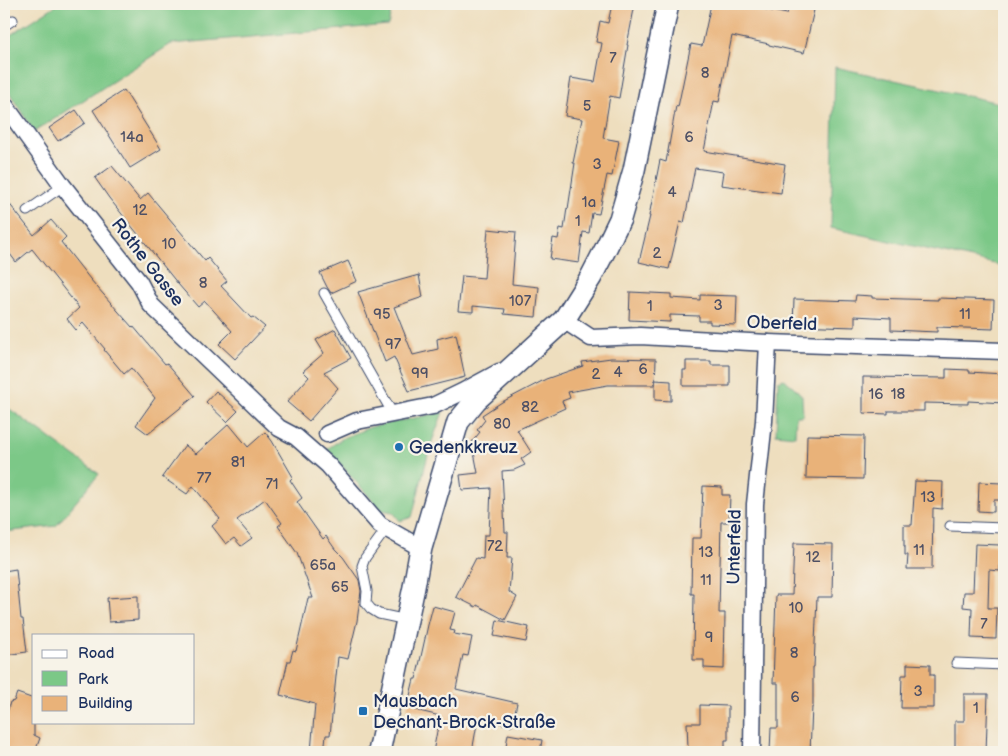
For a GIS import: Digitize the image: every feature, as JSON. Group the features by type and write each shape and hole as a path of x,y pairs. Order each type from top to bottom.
{"street":[{"path":"379,752 421,548 458,422 476,400 564,320 591,277 620,219 634,170 668,4"},
{"name":"Rothe Gasse","path":"4,104 63,186 139,282 151,305 279,428 296,437 328,465 380,525 387,528"},
{"name":"Oberfeld","path":"564,320 591,338 640,336 768,343 1004,351"},
{"name":"Unterfeld","path":"752,752 755,504 764,421 768,343"},
{"path":"327,434 357,421 433,406 523,359"},
{"path":"387,528 421,548"}],"lane":[{"path":"4,26 13,20"},
{"path":"27,211 63,186"},
{"path":"324,293 393,414"},
{"path":"950,526 1004,528"},
{"path":"387,528 364,558 362,566 367,591 366,603 379,614 407,620"},
{"path":"956,663 1004,665"}],"green space":[{"path":"58,4 393,4 388,25 171,44 34,132 4,84 4,39"},
{"path":"835,67 1004,104 1004,266 831,228"},
{"path":"784,379 802,396 803,416 796,416 795,436 776,434 778,381"},
{"path":"4,405 99,474 56,526 4,532"},
{"path":"443,412 430,447 412,517 400,521 393,512 381,510 327,449 343,438 371,427"}],"building":[{"path":"612,4 635,4 619,98 610,96 603,138 619,141 612,176 607,175 599,214 592,213 589,233 583,232 579,263 550,259 553,238 558,239 560,228 564,229 575,163 573,163 582,119 565,116 571,78 595,82 602,43 596,42 600,21 608,23"},
{"path":"711,4 742,8 743,5 787,14 789,4 814,10 804,53 732,36 719,102 714,101 704,151 785,164 781,193 721,185 723,172 695,168 684,223 680,222 669,269 639,262 660,160 666,162 676,106 678,107 691,44 702,46"},
{"path":"124,90 161,149 130,168 93,110"},
{"path":"76,110 85,123 58,141 49,128"},
{"path":"112,166 140,200 148,193 205,261 208,258 227,281 221,286 251,318 253,317 265,327 235,359 219,344 232,331 205,301 198,307 109,198 95,178"},
{"path":"4,197 34,235 51,220 66,237 61,242 90,279 195,396 148,434 136,425 155,398 131,368 124,374 83,323 76,330 67,319 79,308 32,249 16,262 4,246"},
{"path":"488,229 516,232 512,284 539,287 536,317 504,314 505,309 473,306 473,312 458,311 462,276 484,278"},
{"path":"348,261 357,281 331,293 320,273"},
{"path":"419,275 423,297 394,307 413,355 438,349 437,339 456,334 465,377 409,391 394,357 385,362 358,292"},
{"path":"630,292 671,294 671,298 700,300 700,295 737,296 736,325 710,324 710,321 699,321 699,316 670,315 670,322 629,320"},
{"path":"856,295 872,296 872,298 994,300 993,329 937,327 937,332 891,330 891,318 855,316 855,327 793,325 794,299 855,301"},
{"path":"335,329 351,358 324,372 338,388 309,421 287,402 309,377 303,371 324,353 316,340"},
{"path":"611,358 656,359 655,385 608,385 568,392 570,398 562,401 565,408 517,430 531,452 521,459 525,465 514,470 502,471 505,532 508,532 507,558 512,558 509,592 517,597 505,620 477,605 476,607 456,597 476,558 483,559 484,535 489,535 491,488 462,490 460,475 478,473 472,442 480,432 477,430 485,420 482,415 502,402 546,379 583,366 582,362"},
{"path":"686,361 711,361 711,365 730,365 730,386 683,386 683,370 686,370"},
{"path":"946,369 1004,374 1004,403 968,401 968,404 924,403 924,411 888,411 888,414 863,413 863,377 946,378"},
{"path":"655,380 671,381 671,401 655,400"},
{"path":"216,391 238,411 227,422 206,402"},
{"path":"229,424 248,447 265,432 293,477 290,480 302,498 297,502 323,539 326,536 359,580 361,591 357,621 348,659 338,657 330,735 326,735 324,752 311,752 315,704 280,695 288,661 290,661 293,650 296,651 308,598 313,598 297,553 278,526 282,523 265,499 237,520 252,538 241,546 234,538 226,544 212,526 220,519 193,486 187,494 162,477 185,445 196,454"},
{"path":"807,435 864,436 863,479 806,478"},
{"path":"915,481 943,482 942,509 933,508 932,569 907,569 908,555 905,555 904,525 912,525"},
{"path":"979,482 1002,483 1002,500 994,500 994,512 978,511"},
{"path":"703,486 722,487 722,495 730,495 729,522 721,522 719,613 725,613 724,669 704,668 704,660 693,660 694,594 691,594 692,538 701,538"},
{"path":"794,543 833,544 832,597 817,597 810,752 770,752 771,728 778,728 778,683 773,683 776,595 792,595"},
{"path":"975,544 1000,545 1000,571 989,570 988,608 997,608 996,639 971,638 972,608 963,607 964,592 973,592"},
{"path":"16,569 21,619 23,619 27,652 4,655 4,571"},
{"path":"138,596 138,620 109,622 107,598"},
{"path":"433,606 455,612 450,630 455,631 454,634 472,637 468,656 463,655 456,689 517,703 512,726 478,718 472,752 433,752 440,716 407,708 414,679 416,679"},
{"path":"497,620 529,627 526,642 494,636"},
{"path":"907,664 930,665 930,675 934,675 934,708 901,708 902,675 907,675"},
{"path":"17,693 32,698 34,735 40,738 35,752 4,752 4,724 10,702 14,701"},
{"path":"964,694 988,694 986,752 955,752 955,721 964,721"},
{"path":"700,705 728,706 728,740 725,740 725,752 704,752 688,748 687,723 700,723"},
{"path":"508,734 542,740 540,752 505,752"}],"place":[{"name":"Gedenkkreuz","path":"399,447"},
{"name":"Mausbach Dechant-Brock-Straße","path":"363,711"}]}
